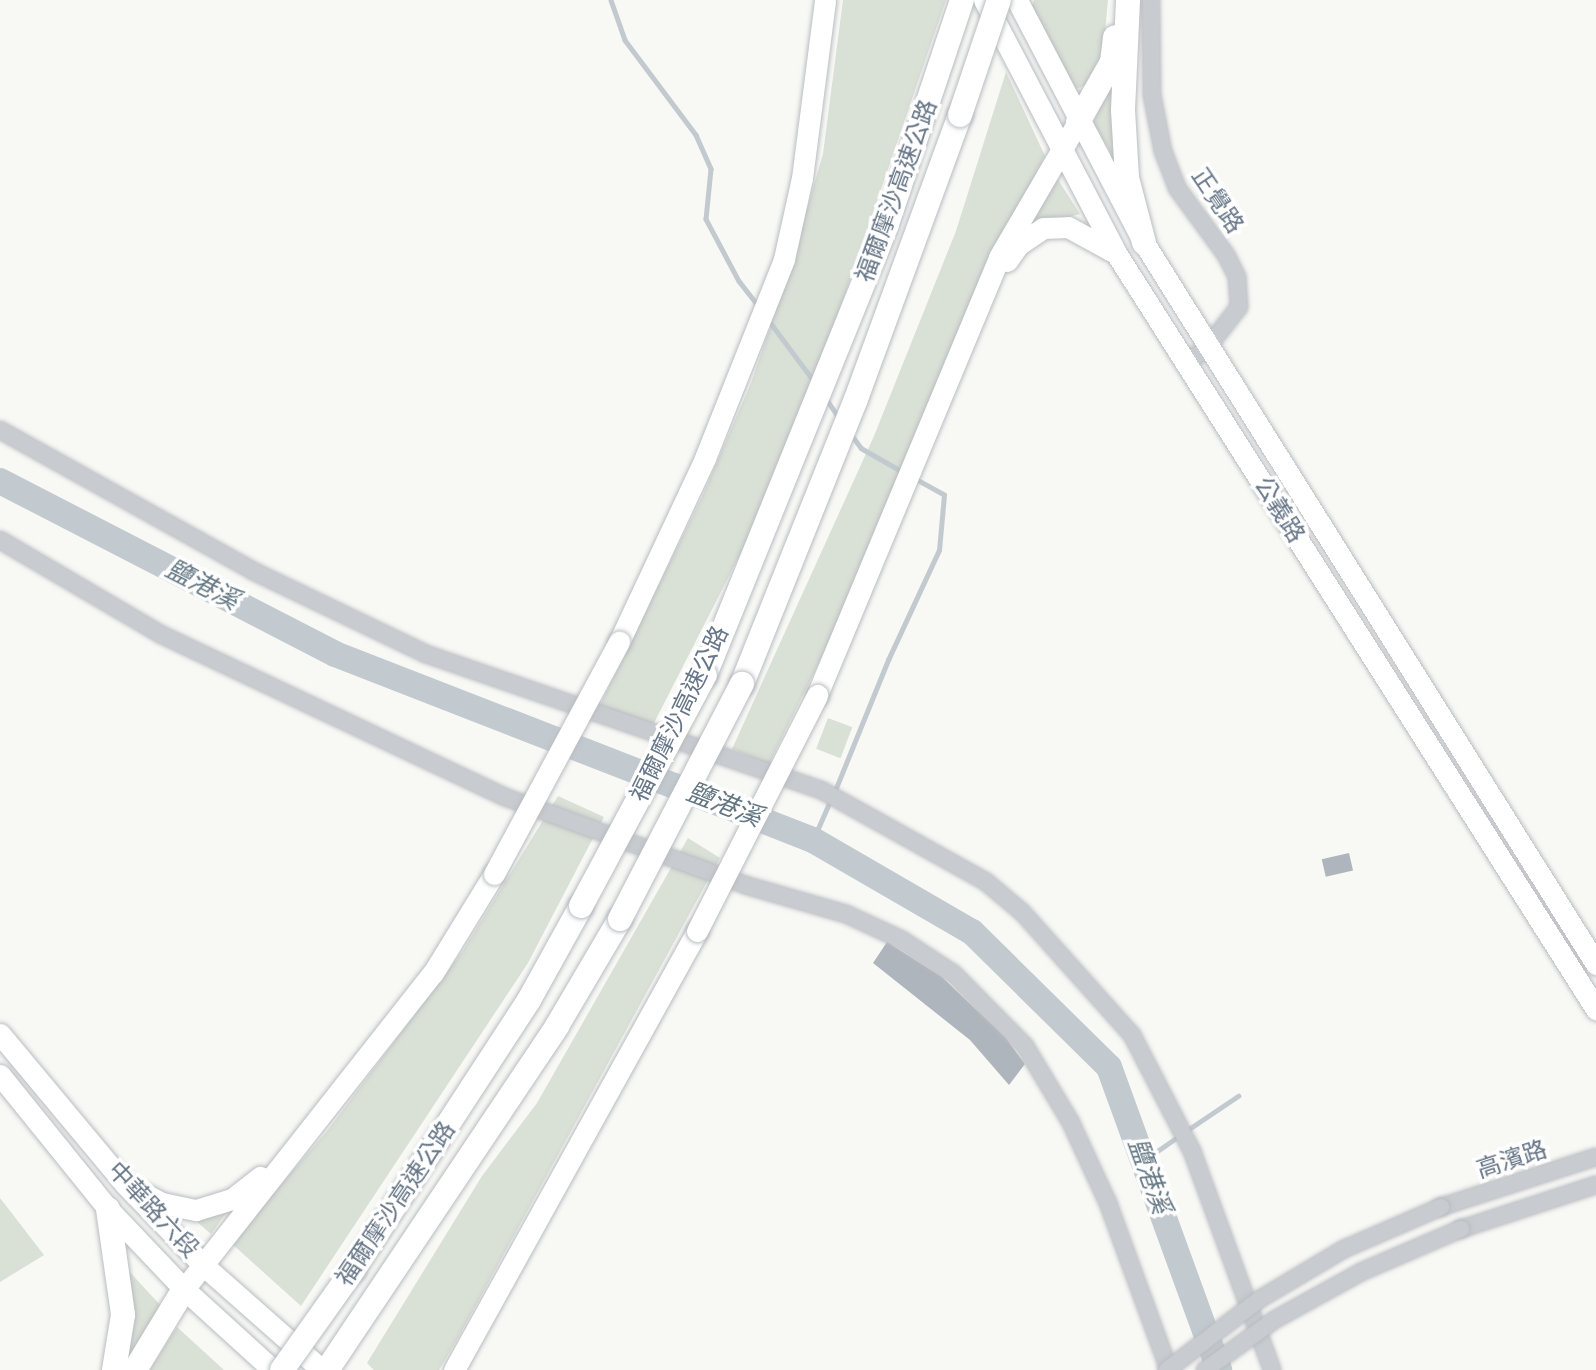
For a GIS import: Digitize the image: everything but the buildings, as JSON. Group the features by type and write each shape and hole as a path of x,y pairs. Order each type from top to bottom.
{"highway":[{"name":"福爾摩沙高速公路","path":"282,1370 353,1270 529,1000 705,675 887,223 962,0"},
{"name":"福爾摩沙高速公路","path":"325,1370 384,1291 557,1026 620,919 742,684 845,426 960,115 999,0"},
{"path":"1078,122 1112,62 1121,0"},
{"path":"1128,0 1123,110 1127,178 1144,243"},
{"path":"108,1209 123,1315 114,1370"},
{"path":"135,1370 184,1289"}],"main road":[{"path":"184,1289 433,973 494,874 619,642 705,458 784,259 802,178 825,0"},
{"name":"公義路","path":"984,0 1060,151 1116,253 1596,1009"},
{"name":"公義路","path":"1017,0 1078,122 1144,243 1207,348 1596,964"},
{"path":"454,1370 697,931 817,695 999,257 1078,122"},
{"path":"962,342 1018,245 1043,228 1068,227 1116,253"},
{"name":"中華路六段","path":"0,1034 125,1184 202,1264 325,1370"},
{"name":"中華路六段","path":"0,1075 108,1209 184,1289 274,1370"},
{"path":"125,1184 162,1203 196,1210 232,1199 262,1175 325,1110"},
{"path":"468,1370 502,1284"}],"street":[{"name":"正覺路","path":"1151,0 1152,95 1163,151 1177,188 1226,255 1237,277 1239,307 1207,348 1186,363"},
{"path":"3,438 253,571 426,654 823,791 848,802 985,881 1022,912 1116,1014 1162,1087 1192,1151 1272,1370"},
{"path":"0,540 160,634 493,791 745,884 846,914 902,940 954,974 1025,1046 1071,1123 1108,1203 1168,1370"},
{"name":"高濱路","path":"1168,1370 1261,1299 1344,1249 1441,1207 1596,1157"},
{"name":"高濱路","path":"1205,1370 1274,1320 1339,1284 1461,1229 1596,1185"}],"shaded area":[{"path":"843,0 946,0 834,326 751,533 652,727 600,705 701,499 751,383 786,281 823,154"},
{"path":"1034,0 1108,0 1103,51 1089,84 1076,89 1032,6"},
{"path":"1006,72 1045,156 998,246 834,632 769,764 732,749 874,436 956,231"},
{"path":"1117,73 1117,163 1093,123"},
{"path":"1055,175 1080,214 1025,229"},
{"path":"828,718 852,727 840,758 816,749"},
{"path":"558,796 604,817 528,963 301,1306 231,1243 327,1131 462,952"},
{"path":"688,838 720,858 458,1338 439,1370 374,1370 367,1363 482,1176 537,1103"},
{"path":"0,1198 44,1255 0,1282"},
{"path":"231,1206 211,1234 188,1214"},
{"path":"126,1268 162,1307 123,1370"},
{"path":"177,1327 224,1370 150,1370"}],"waterway":[{"path":"611,0 625,40 696,135 711,169 706,219 739,281 758,305"},
{"path":"767,318 814,381"},
{"path":"825,397 840,419"},
{"path":"851,434 861,448 903,472"},
{"path":"834,793 888,660 939,550 944,495 913,478"},
{"name":"鹽港溪","path":"0,481 335,654 813,840 972,932 1109,1067 1219,1370"},
{"path":"813,840 830,801"},
{"path":"1186,1131 1238,1096"},
{"path":"1143,1161 1179,1136"}]}
